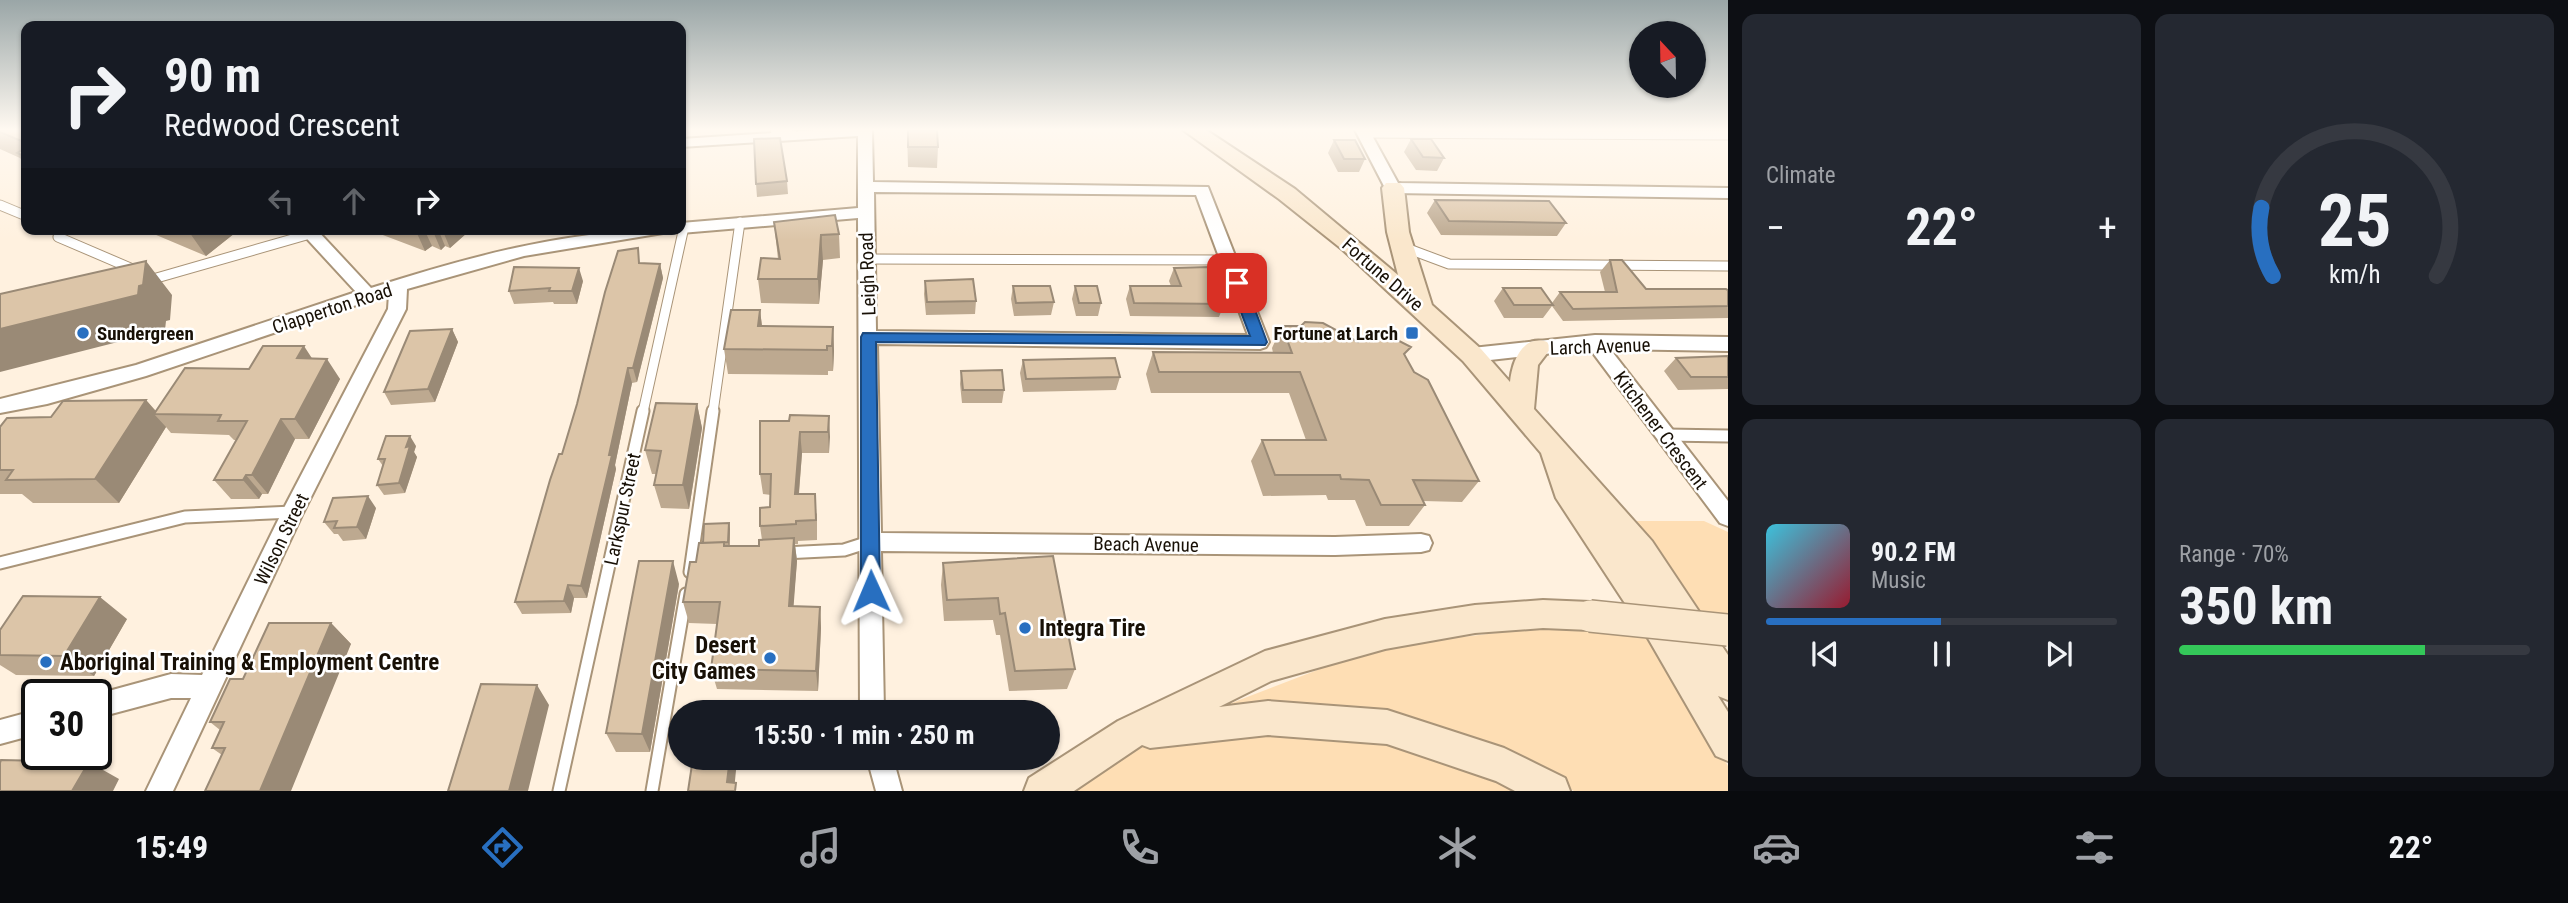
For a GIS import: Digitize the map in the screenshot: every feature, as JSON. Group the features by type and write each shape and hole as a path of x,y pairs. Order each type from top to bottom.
{"main road":[{"name":"Fortune Drive","path":"1247,167 1287,194 1420,306 1472,355 1641,550 1728,684"},
{"path":"1393,188 1393,212 1400,246 1420,306"},
{"path":"1521,410 1525,363 1538,348"},
{"name":"Fortune Drive","path":"1550,443 1566,490 1660,630 1728,744"},
{"path":"1042,791 1130,733 1265,667 1385,634 1475,619 1543,614 1728,630"},
{"path":"1130,733 1268,718 1387,727 1504,766 1552,791"}],"street":[{"name":"Leigh Road","path":"866,167 872,700"},
{"path":"1382,167 1393,188 1728,193"},
{"path":"866,187 1202,190 1260,342 869,337"},
{"name":"Clapperton Road","path":"686,227 865,212"},
{"path":"311,235 367,295"},
{"name":"Clapperton Road","path":"0,406 45,398 163,365 367,295 506,255 550,245 625,235"},
{"name":"Wilson Street","path":"159,791 293,512 397,309 398,286"},
{"name":"Larch Avenue","path":"1472,355 1595,342 1728,344"},
{"name":"Kitchener Crescent","path":"1595,342 1728,517"},
{"name":"Beach Avenue","path":"870,542 1335,546 1421,543"},
{"path":"112,702 171,686 208,687"},
{"path":"0,732 21,726"},
{"path":"883,770 889,791"}],"lane":[{"path":"0,205 21,214"},
{"path":"652,791 692,558 740,222"},
{"path":"142,282 298,235"},
{"name":"Larkspur Street","path":"559,791 677,235"},
{"path":"58,237 155,278"},
{"path":"1400,246 1449,264 1728,266"},
{"path":"866,259 1229,260"},
{"path":"1664,435 1728,436"},
{"path":"0,563 185,517 293,512"},
{"path":"775,554 844,550 870,542"},
{"path":"692,558 706,557"}],"shaded area":[{"path":"1630,521 1704,521 1728,532 1728,624 1703,616"},
{"path":"1531,629 1644,633 1728,766 1728,791 1574,791 1503,752 1216,709 1377,647"},
{"path":"1243,734 1362,738 1466,763 1529,791 1072,791 1145,742"}],"building":[{"path":"755,167 785,167 787,181 756,184"},
{"path":"1435,200 1549,201 1566,223 1449,221"},
{"path":"835,215 839,234 821,235 818,279 758,279 761,258 780,259 774,222"},
{"path":"638,248 639,263 660,264 633,368 628,368 609,455 612,455 581,586 568,585 564,601 515,602 550,480 559,454 562,454 577,404 618,251"},
{"path":"1610,260 1622,260 1646,289 1726,289 1728,306 1573,309 1560,292 1617,292"},
{"path":"146,261 143,285 139,286 138,295 0,329 0,294"},
{"path":"514,267 579,268 572,291 549,291 550,288 509,291"},
{"path":"1208,267 1224,304 1134,303 1130,286 1181,286 1174,268"},
{"path":"973,279 976,301 927,302 925,281"},
{"path":"1013,286 1050,286 1054,302 1016,303"},
{"path":"1075,286 1097,286 1101,303 1079,303"},
{"path":"1503,288 1541,288 1553,305 1514,305"},
{"path":"731,310 760,310 758,326 833,327 832,346 827,346 827,350 724,349"},
{"path":"1305,322 1323,323 1358,342 1364,337 1372,338 1378,330 1411,347 1404,354 1414,372 1428,380 1479,481 1413,480 1425,505 1381,505 1369,480 1341,479 1340,475 1275,475 1262,440 1326,440 1300,372 1159,372 1153,352 1292,353 1282,326 1301,326"},
{"path":"452,329 428,389 384,392 410,331"},
{"path":"263,346 304,346 297,358 327,359 295,419 281,419 252,475 246,475 243,480 214,480 247,421 218,421 221,415 154,414 185,368 249,369"},
{"path":"1728,356 1728,377 1691,377 1676,358"},
{"path":"1115,358 1120,377 1026,379 1023,360"},
{"path":"1002,370 1004,390 963,390 961,371"},
{"path":"146,400 95,479 6,480 13,470 0,470 0,427 7,418 51,417 63,401"},
{"path":"656,403 697,404 683,485 654,485 661,451 645,450"},
{"path":"790,415 829,416 828,432 800,432 795,494 815,494 816,520 760,526 760,508 770,507 771,474 760,474 760,421 789,421"},
{"path":"386,436 410,436 406,447 410,446 399,483 377,485 385,459 378,459"},
{"path":"368,496 357,527 334,528 337,521 324,522 333,498"},
{"path":"729,523 728,542 703,543 704,524"},
{"path":"794,538 789,606 820,607 816,671 711,669 720,602 683,602 690,562 696,562 699,543 724,542 724,546 759,546 759,540"},
{"path":"1053,556 1075,669 1015,671 1005,613 1000,614 998,598 947,600 943,563"},
{"path":"639,561 673,561 642,734 606,733"},
{"path":"23,596 100,597 64,656 0,655 0,630"},
{"path":"269,623 331,623 260,791 205,791 225,748 212,748 224,722 210,722 230,679 243,679"},
{"path":"481,684 537,685 509,791 448,791"},
{"path":"1,760 21,760 21,770 84,770 72,791 0,791"},
{"path":"691,770 728,770 727,782 736,783 735,791 688,791"}],"place":[{"name":"Sundergreen","path":"83,333"},
{"name":"Fortune at Larch","path":"1412,333"},
{"name":"Integra Tire","path":"1025,628"},
{"name":"Desert City Games","path":"770,658"},
{"name":"Aboriginal Training & Employment Centre","path":"46,662"}],"route":[{"path":"871,591 869,337 1260,342 1237,283"}]}
